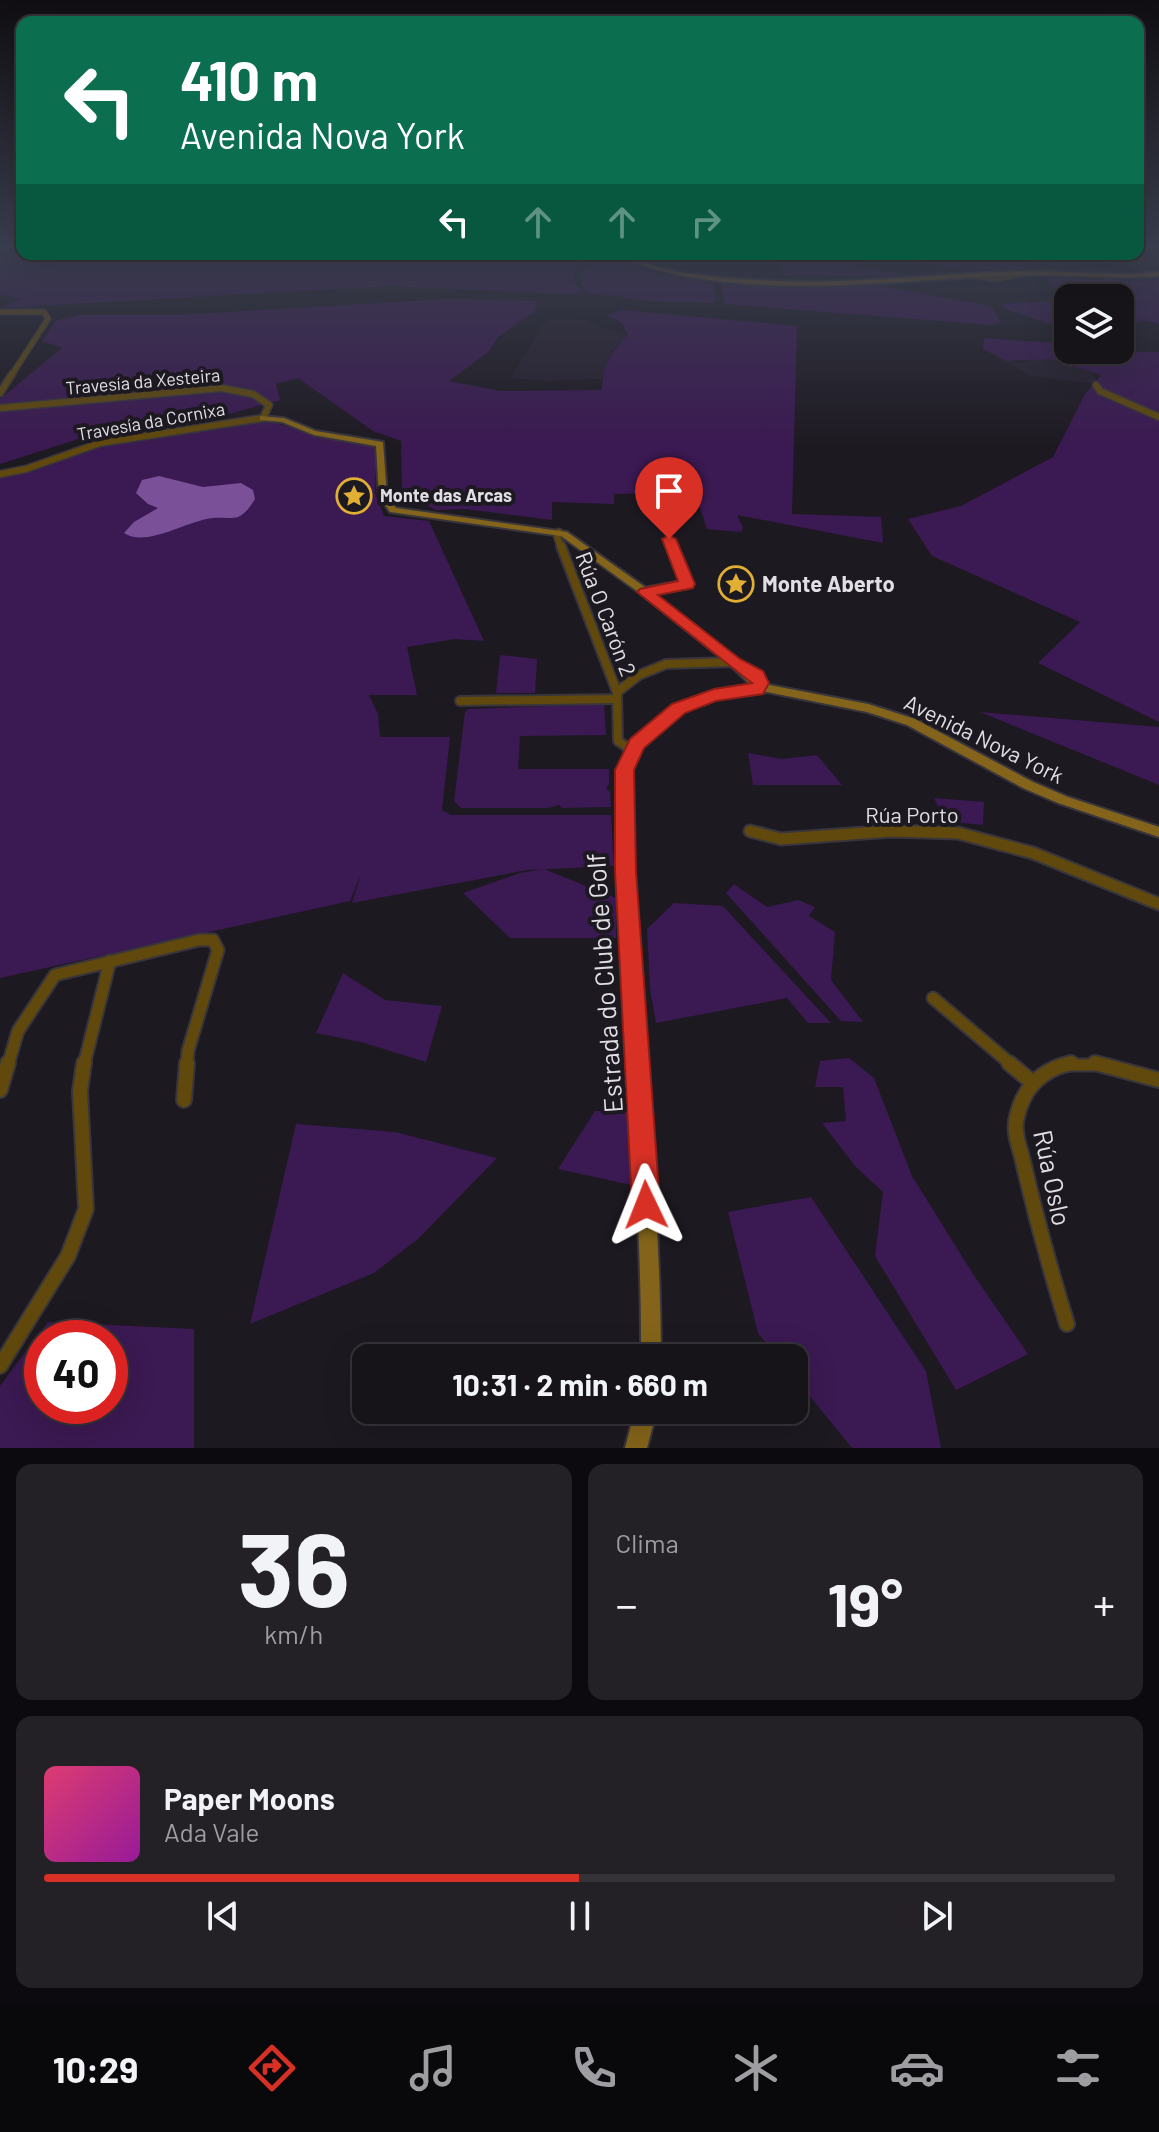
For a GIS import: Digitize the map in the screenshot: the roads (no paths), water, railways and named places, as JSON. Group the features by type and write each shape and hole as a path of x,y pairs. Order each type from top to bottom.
{"street":[{"path":"0,393 48,319 44,313"},
{"path":"1096,385 1100,391 1159,417"},
{"name":"Travesía da Xesteira","path":"0,408 237,388 264,398 269,405 263,418"},
{"path":"263,418 284,420 314,433 380,444 383,496 393,510 559,532 581,543 758,684"},
{"name":"Travesía da Cornixa","path":"0,474 26,469 100,443 263,418"},
{"name":"Rúa O Carón 2","path":"559,532 557,536 617,696 618,741 633,751"},
{"path":"645,592 687,584 669,539"},
{"path":"460,701 617,696 635,677 669,663 685,661 725,665 734,662"},
{"path":"734,662 739,686 734,691"},
{"path":"633,751 678,709 694,701 758,684"},
{"name":"Avenida Nova York","path":"758,684 868,708 911,722 1063,800 1159,832"},
{"name":"Estrada do Club de Golf","path":"633,751 624,770 624,840 642,1111 650,1344"},
{"name":"Rúa Porto","path":"750,831 781,839 930,831 969,835 1002,844 1159,904"},
{"path":"0,1090 18,1031 55,975 199,940 213,940 218,950 188,1051 184,1100"},
{"path":"0,1366 68,1256 86,1209 80,1091 85,1058 110,961"},
{"path":"933,998 1033,1083 1038,1076 1064,1063 1098,1061 1159,1080"},
{"name":"Rúa Oslo","path":"1033,1083 1023,1097 1015,1124 1038,1232 1067,1324"},
{"path":"636,1448 642,1424"}],"place":[{"name":"Monte das Arcas","path":"354,496"},
{"name":"Monte Aberto","path":"736,584"}]}
